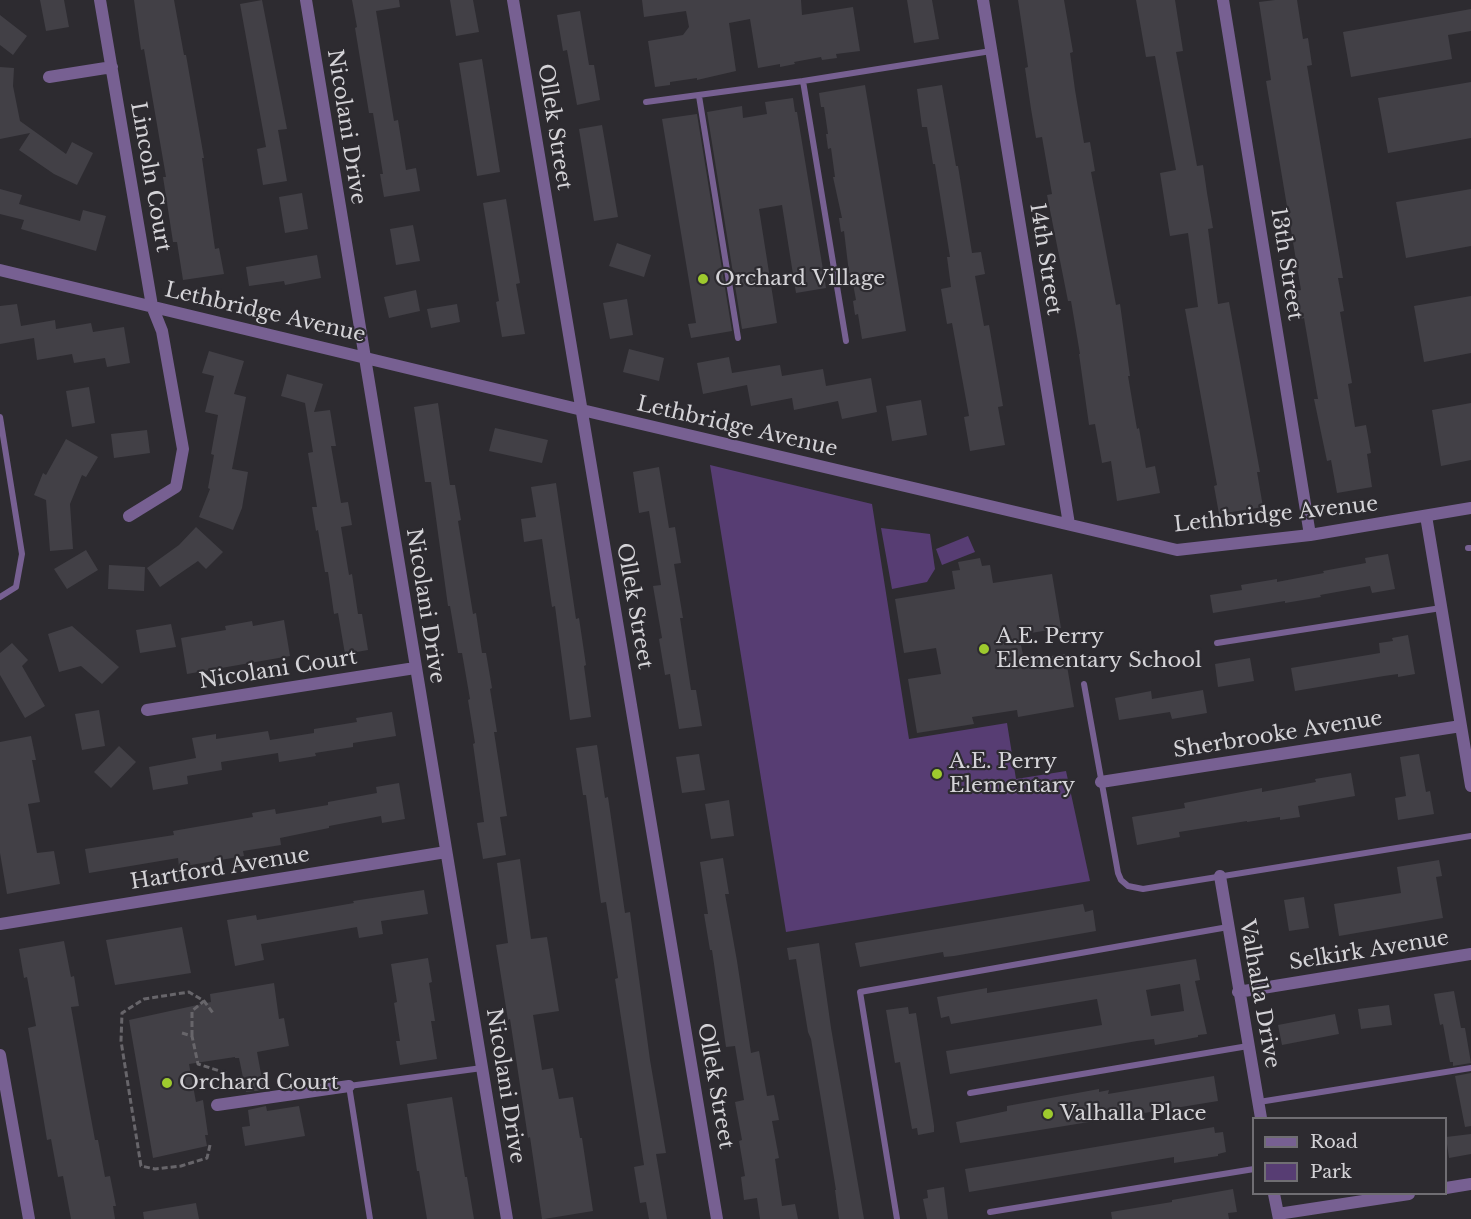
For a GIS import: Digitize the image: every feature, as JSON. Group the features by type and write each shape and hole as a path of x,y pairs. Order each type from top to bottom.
{"street":[{"name":"Lincoln Court","path":"100,0 152,306 162,332 183,449 176,487 129,516"},
{"name":"Nicolani Drive","path":"306,0 507,1219"},
{"name":"Ollek Street","path":"513,0 717,1219"},
{"name":"14th Street","path":"983,0 1068,524"},
{"name":"13th Street","path":"1223,0 1310,535"},
{"path":"49,77 112,67"},
{"name":"Lethbridge Avenue","path":"0,270 1177,550 1310,535 1471,508"},
{"path":"1426,516 1471,783"},
{"name":"Nicolani Court","path":"147,710 415,668"},
{"name":"Sherbrooke Avenue","path":"1101,782 1461,726"},
{"name":"Hartford Avenue","path":"0,924 446,852"},
{"name":"Valhalla Drive","path":"1220,876 1261,1117"},
{"name":"Selkirk Avenue","path":"1239,992 1471,954"},
{"path":"0,1055 28,1219"},
{"path":"217,1105 349,1086"},
{"path":"1447,1188 1471,1184"},
{"path":"1274,1195 1278,1216 1403,1195"}],"lane":[{"path":"646,102 803,81 992,51"},
{"path":"803,81 846,341"},
{"path":"699,96 738,338"},
{"path":"0,417 22,554 16,587 0,597"},
{"path":"1217,643 1442,608"},
{"path":"1084,684 1118,873 1121,880 1128,886 1143,889 1471,836"},
{"path":"897,1219 860,993 1228,927"},
{"path":"970,1093 1248,1046"},
{"path":"370,1219 349,1086 482,1068"},
{"path":"1258,1102 1471,1068"},
{"path":"990,1212 1252,1169"}],"path":[{"path":"210,1145 207,1158 181,1166 155,1169 141,1166 121,1041 122,1013 144,999 189,992 204,1001 213,1013"},
{"path":"204,1001 192,1011 192,1036 198,1064 226,1072"},
{"path":"182,1033 192,1036"}],"green space":[{"path":"710,465 872,504 909,739 1007,723 1016,779 1066,771 1090,881 786,932"},
{"path":"881,528 930,534 935,569 927,582 892,589"},
{"path":"968,536 975,552 942,565 936,549"}],"building":[{"path":"40,0 64,0 69,27 46,31"},
{"path":"134,0 174,0 204,158 202,158 215,249 219,248 224,274 183,280 177,242 173,242 163,177 166,177 144,49 141,50"},
{"path":"262,0 287,129 278,130 287,181 263,185 257,149 266,147 240,4"},
{"path":"352,0 399,0 400,7 376,11 394,121 398,120 406,170 416,168 420,191 384,197 380,174 383,174 373,113 369,113"},
{"path":"450,0 473,0 479,32 456,36"},
{"path":"642,0 801,0 802,15 853,7 860,51 836,54 837,58 822,60 821,57 780,67 780,64 758,68 750,19 729,23 736,71 697,80 697,78 670,82 670,85 655,87 648,41 683,35 689,27 686,11 644,17"},
{"path":"907,0 932,0 939,39 914,43"},
{"path":"1018,0 1064,0 1084,143 1090,142 1095,171 1091,172 1116,305 1120,304 1137,429 1139,428 1146,468 1155,466 1160,493 1117,501 1111,461 1102,463 1095,424 1089,425 1071,301 1068,301 1047,195 1052,194 1042,137 1036,138 1031,109 1025,68 1028,67"},
{"path":"1136,0 1175,0 1183,51 1176,52 1197,166 1203,165 1213,228 1208,229 1218,304 1229,302 1260,472 1257,472 1263,507 1219,514 1214,486 1217,485 1185,309 1198,307 1188,233 1170,236 1160,173 1176,170 1155,56 1146,57"},
{"path":"1297,0 1303,39 1308,38 1312,65 1307,66 1343,278 1338,278 1344,311 1340,312 1352,383 1348,384 1355,427 1366,425 1371,453 1367,454 1372,487 1337,493 1331,460 1327,461 1314,399 1318,399 1304,318 1301,319 1296,291 1301,290 1266,81 1271,80 1259,2"},
{"path":"1471,9 1471,31 1448,35 1452,59 1351,77 1343,32"},
{"path":"580,11 589,65 594,65 600,100 577,105 567,50 563,51 557,15"},
{"path":"0,15 27,36 13,55 0,45"},
{"path":"482,59 500,172 477,176 459,63"},
{"path":"0,67 14,68 13,86 20,121 66,154 72,142 93,153 77,185 54,174 19,150 30,133 0,139"},
{"path":"1471,82 1471,138 1388,153 1378,98"},
{"path":"865,85 906,331 862,339 858,314 855,315 853,301 856,300 851,273 849,273 844,231 841,232 839,218 842,218 833,177 835,177 831,148 828,149 824,107 821,107 819,93"},
{"path":"942,85 972,253 981,252 985,274 975,276 984,326 989,325 1003,406 998,407 1005,445 970,451 964,417 969,416 952,323 947,324 941,289 951,287 947,257 950,257 935,164 933,164 927,127 922,127 917,89"},
{"path":"793,98 826,288 796,293 782,205 759,209 777,323 742,329 707,112 742,106 743,118 767,114 765,102"},
{"path":"697,114 732,331 691,338 688,324 696,323 662,119"},
{"path":"602,125 618,217 594,221 579,129"},
{"path":"0,189 22,195 19,204 80,221 83,210 106,216 96,251 21,229 24,220 0,214"},
{"path":"1471,189 1471,246 1406,258 1396,202"},
{"path":"302,193 308,229 285,233 279,197"},
{"path":"506,199 520,283 516,284 525,334 502,337 496,302 499,301 483,203"},
{"path":"413,225 420,261 396,265 390,229"},
{"path":"617,243 651,255 644,277 609,266"},
{"path":"317,255 321,278 285,285 284,281 249,286 246,267"},
{"path":"416,290 420,311 389,318 384,297"},
{"path":"1471,296 1471,353 1424,362 1414,306"},
{"path":"627,299 633,335 610,339 603,303"},
{"path":"17,304 21,326 55,320 56,329 91,323 93,332 124,327 130,363 107,367 105,358 74,363 72,354 37,360 34,338 0,344 0,306"},
{"path":"457,304 460,322 431,328 427,309"},
{"path":"629,349 664,358 659,381 623,372"},
{"path":"209,351 244,361 234,394 246,397 232,469 248,472 242,508 233,530 199,517 210,489 208,488 214,455 211,454 218,415 205,412 214,376 202,373"},
{"path":"729,357 732,373 780,365 782,376 823,369 826,386 871,378 877,412 842,419 838,401 794,410 792,398 751,406 747,385 703,394 697,363"},
{"path":"287,374 323,384 314,412 330,410 336,446 331,446 341,503 348,502 352,525 341,527 349,575 352,574 358,614 362,614 368,650 345,654 338,613 334,614 328,572 325,572 312,507 317,507 308,453 313,452 305,403 281,396"},
{"path":"89,387 95,423 72,427 66,391"},
{"path":"921,400 927,435 892,441 886,406"},
{"path":"438,403 450,485 455,485 461,520 458,521 473,614 476,613 482,653 486,653 492,688 490,689 497,732 494,732 507,816 500,817 506,855 483,859 477,823 484,822 473,744 475,743 468,700 470,699 462,653 458,653 450,606 448,606 431,482 425,482 414,407"},
{"path":"1471,403 1471,460 1441,466 1432,410"},
{"path":"495,428 548,440 542,463 489,451"},
{"path":"147,430 150,453 114,458 111,434"},
{"path":"66,439 98,457 86,477 82,475 70,504 73,549 50,551 46,500 34,495 43,473 46,475"},
{"path":"659,467 669,528 675,527 681,563 674,564 683,618 680,618 691,690 696,690 702,726 679,729 670,674 665,675 659,639 662,638 653,586 661,585 649,511 639,513 633,472"},
{"path":"556,483 576,619 579,618 591,717 570,720 555,606 552,607 542,539 524,542 521,519 536,517 531,487"},
{"path":"196,527 223,552 206,569 198,561 160,587 147,568 179,545"},
{"path":"86,550 98,570 67,589 54,569"},
{"path":"1388,554 1395,589 1372,593 1370,586 1320,595 1321,597 1213,613 1210,595 1242,590 1241,585 1277,579 1277,582 1324,573 1323,571 1366,563 1365,558"},
{"name":"A.E. Perry Elementary School","path":"980,558 982,566 990,565 993,583 1052,574 1061,628 1019,635 1024,660 1065,654 1074,707 1018,717 1017,710 972,717 974,724 917,733 908,679 941,674 936,648 904,653 895,599 955,589 952,571 960,570 958,562"},
{"path":"109,565 145,567 144,591 108,589"},
{"path":"284,620 290,656 187,674 181,638 226,630 225,626 252,621 253,626"},
{"path":"171,624 176,647 140,653 136,630"},
{"path":"72,626 119,667 102,684 81,666 59,672 48,634"},
{"path":"1408,635 1415,674 1398,677 1398,674 1295,691 1291,668 1380,653 1379,643"},
{"path":"12,643 28,660 22,666 45,706 25,718 0,675 0,653"},
{"path":"1250,658 1254,681 1218,687 1215,664"},
{"path":"1203,690 1207,713 1172,719 1170,712 1119,720 1115,698 1151,691 1152,699"},
{"path":"99,710 105,746 82,750 75,714"},
{"path":"392,712 396,736 353,743 353,747 279,762 278,753 221,762 222,770 187,776 188,784 153,790 149,767 196,758 192,738 216,734 216,739 268,731 270,740 314,733 314,729 357,722 356,718"},
{"path":"31,736 36,760 32,760 40,802 28,804 37,853 54,851 60,884 7,894 0,853 0,742"},
{"path":"597,745 605,798 608,797 625,913 630,912 650,1060 666,1153 656,1154 667,1219 649,1219 646,1202 640,1203 634,1167 644,1165 615,979 618,978 606,902 601,903 586,795 583,795 576,748"},
{"path":"119,746 136,762 111,788 94,772"},
{"path":"699,754 705,790 682,793 676,757"},
{"path":"1419,754 1426,792 1430,791 1434,814 1398,820 1395,798 1406,796 1400,757"},
{"path":"1351,773 1355,796 1298,806 1300,817 1247,821 1179,832 1180,837 1137,845 1132,817 1185,808 1184,803 1262,788 1262,792"},
{"path":"399,783 405,819 382,823 381,816 329,826 329,828 280,838 281,845 243,851 244,856 179,867 178,858 89,873 85,849 174,835 173,831 253,817 252,813 275,809 276,814 328,805 328,802 377,793 376,787"},
{"path":"729,800 734,836 711,839 705,804"},
{"path":"723,858 729,894 725,894 751,1053 759,1051 767,1096 774,1095 779,1120 772,1121 779,1158 775,1159 782,1206 795,1204 798,1219 760,1219 757,1198 744,1200 741,1177 745,1176 739,1141 742,1140 735,1102 744,1100 735,1046 726,1047 712,950 710,950 704,914 708,914 700,862"},
{"path":"520,859 531,939 547,937 559,1011 533,1015 542,1070 553,1068 559,1099 573,1097 593,1211 544,1219 542,1219 496,945 508,943 497,863"},
{"path":"1439,860 1442,876 1436,877 1443,918 1339,936 1334,904 1401,893 1397,867"},
{"path":"424,890 428,914 381,921 383,934 359,938 357,927 261,944 264,960 235,966 227,920 256,915 257,920"},
{"path":"1304,897 1309,928 1289,931 1284,900"},
{"path":"1083,904 1085,912 1093,910 1096,931 954,956 944,957 943,952 860,967 855,943"},
{"path":"182,927 191,973 115,985 106,940"},
{"path":"64,941 71,977 74,976 79,1006 71,1007 88,1102 105,1177 110,1176 116,1206 113,1206 115,1219 71,1219 63,1176 58,1177 51,1139 47,1140 28,1028 36,1026 19,949"},
{"path":"819,943 831,1028 864,1219 839,1219 796,959 789,960 787,948"},
{"path":"428,958 435,1021 431,1021 437,1059 400,1065 396,1041 400,1041 394,1003 397,1002 391,964"},
{"path":"1196,959 1200,980 1195,981 1207,1034 1155,1045 1154,1039 1137,1041 950,1074 946,1051 1102,1025 1097,999 951,1024 949,1016 941,1018 937,997 987,988 987,993","holes":["1180,984 1184,1011 1151,1016 1146,990"]},
{"path":"274,983 279,1019 284,1018 289,1046 257,1052 264,1090 246,1092 239,1058 189,1064 196,1102 203,1100 208,1135 205,1135 207,1146 153,1158 129,1020 211,1002 210,994"},
{"path":"1454,991 1461,1028 1465,1028 1471,1063 1453,1066 1453,1062 1450,1062 1443,1024 1440,1025 1434,994"},
{"path":"1389,1005 1392,1025 1361,1029 1358,1009"},
{"path":"908,1007 909,1014 916,1013 934,1126 934,1132 918,1135 917,1128 912,1129 900,1062 895,1063 886,1010"},
{"path":"1335,1014 1339,1034 1282,1045 1278,1025"},
{"path":"1471,1073 1471,1126 1465,1127 1455,1076"},
{"name":"Valhalla Place","path":"1214,1076 1218,1101 960,1143 956,1122 1007,1111 1007,1106 1099,1089 1099,1092 1109,1090 1108,1094"},
{"path":"452,1097 474,1219 427,1219 407,1104"},
{"path":"266,1106 267,1111 299,1106 305,1136 245,1146 242,1127 250,1126 248,1110"},
{"name":"Valhalla Place","path":"1214,1127 1215,1133 1223,1132 1226,1152 1218,1156 1174,1163 1174,1157 969,1192 965,1169"},
{"path":"1471,1134 1471,1154 1449,1158 1447,1137"},
{"path":"944,1187 948,1219 927,1219 923,1199 928,1198 927,1190"},
{"path":"1233,1189 1237,1212 1228,1213 1229,1219 1112,1219 1111,1212"},
{"path":"196,1203 199,1219 144,1219 143,1212"}],"place":[{"name":"Orchard Village","path":"703,279"},
{"name":"A.E. Perry Elementary School","path":"984,649"},
{"name":"A.E. Perry Elementary","path":"937,774"},
{"name":"Orchard Court","path":"167,1083"},
{"name":"Valhalla Place","path":"1048,1114"}]}
